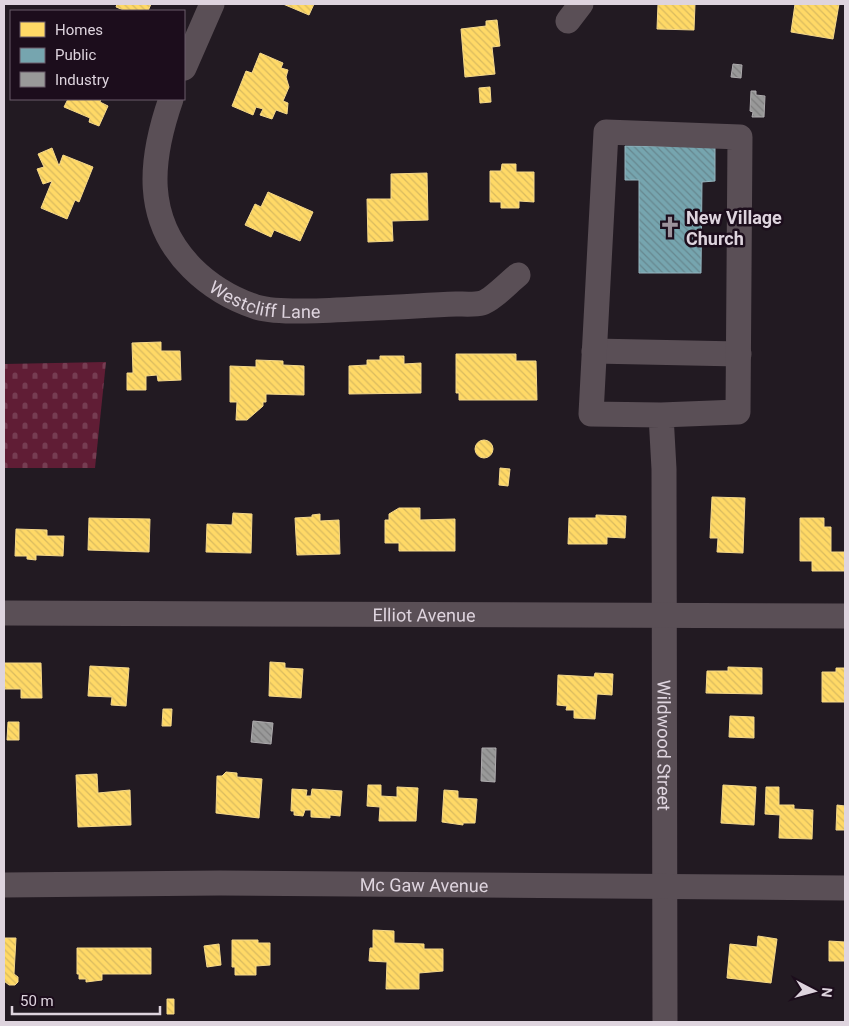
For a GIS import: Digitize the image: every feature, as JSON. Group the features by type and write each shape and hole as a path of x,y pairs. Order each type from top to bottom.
{"street":[{"path":"185,66 212,4"},
{"name":"Westcliff Lane","path":"171,100 163,123 155,170 155,193 161,223 184,259 203,279 228,295 257,307 282,310 337,310 483,303 518,276"},
{"path":"606,132 740,138 739,354 738,412 661,415 590,414 606,132"},
{"path":"594,351 739,354"},
{"name":"Wildwood Street","path":"661,415 664,469 665,614 665,1022"},
{"name":"Elliot Avenue","path":"4,613 845,616"},
{"name":"Mc Gaw Avenue","path":"4,885 230,883 845,888"}],"green space":[{"path":"106,362 95,468 4,468 4,364"}],"building: Homes":[{"path":"117,4 151,4 148,10 124,10 116,7"},
{"path":"283,4 314,4 309,15"},
{"path":"658,4 695,4 694,30 657,29"},
{"path":"795,4 839,4 833,39 791,32"},
{"path":"497,20 500,46 492,47 495,74 465,77 461,29 486,26 486,21"},
{"path":"260,53 283,63 281,68 288,70 286,77 289,87 283,101 288,103 287,114 276,110 272,119 260,115 263,109 256,107 253,115 232,106 246,71 252,73"},
{"path":"490,87 491,102 480,103 479,88"},
{"path":"68,100 101,100 100,102 108,106 99,126 89,122 90,118 64,107"},
{"path":"52,148 59,166 63,155 93,167 79,202 75,200 67,219 41,208 52,181 43,184 37,169 44,167 38,154"},
{"path":"502,164 516,164 516,172 534,172 534,202 519,201 519,208 501,208 501,202 490,202 490,171 501,171"},
{"path":"427,173 428,220 392,221 393,241 368,242 367,199 391,199 391,174"},
{"path":"268,192 313,212 300,241 274,230 271,237 245,225 255,204 261,207"},
{"path":"161,342 161,351 180,351 181,380 158,381 157,375 146,376 146,390 127,390 127,373 133,373 132,343"},
{"path":"456,354 516,354 516,361 536,361 537,400 459,400 459,393 456,393"},
{"path":"380,356 404,356 404,364 421,363 421,393 349,394 349,366 367,365 367,360 380,360"},
{"path":"256,360 283,361 283,365 304,366 304,395 266,394 266,402 263,402 263,406 247,420 236,420 237,402 230,402 230,366 256,367"},
{"path":"484,440 490,443 493,449 490,455 484,458 478,455 475,449 478,443"},
{"path":"500,468 510,469 508,486 499,485"},
{"path":"712,497 745,498 743,553 717,552 718,538 710,538"},
{"path":"399,508 420,508 420,520 455,519 455,551 399,551 399,543 385,543 385,520 389,520 389,514"},
{"path":"233,513 252,514 251,553 206,552 207,524 232,525"},
{"path":"320,514 320,521 339,520 340,554 297,555 295,518 312,517 312,515"},
{"path":"596,515 626,516 625,538 607,537 607,544 568,544 569,518 596,518"},
{"path":"89,518 150,519 149,552 88,550"},
{"path":"800,518 824,518 824,527 831,527 831,552 845,552 845,571 812,571 812,561 800,561"},
{"path":"16,529 47,530 47,536 64,536 63,556 36,555 36,560 27,559 27,556 15,556"},
{"path":"270,662 285,663 285,668 303,669 301,698 269,696"},
{"path":"4,663 41,663 42,698 21,698 21,689 4,689"},
{"path":"90,666 129,668 126,706 111,705 112,697 88,696"},
{"path":"728,667 762,668 762,694 706,693 707,671 728,671"},
{"path":"836,668 845,668 845,702 822,702 822,672 836,672"},
{"path":"595,673 613,674 612,695 597,694 595,719 574,718 574,710 566,710 567,706 557,705 558,675 594,677"},
{"path":"163,709 172,709 171,726 162,726"},
{"path":"730,716 754,717 754,738 729,737"},
{"path":"8,722 19,722 19,740 7,740"},
{"path":"226,772 237,773 237,777 262,779 259,818 216,813 217,776 222,776"},
{"path":"97,774 98,793 130,790 131,825 78,827 76,775"},
{"path":"368,785 381,785 381,796 397,797 397,787 418,788 416,821 379,821 380,807 367,806"},
{"path":"723,785 756,787 754,825 721,823"},
{"path":"766,787 779,787 779,805 794,805 794,809 813,810 812,839 779,838 780,815 765,814"},
{"path":"292,789 307,790 306,796 311,796 312,789 342,791 340,816 330,815 330,818 311,817 311,810 305,810 303,816 294,815 294,811 291,811"},
{"path":"444,790 458,791 458,798 477,799 475,823 463,823 463,825 442,822"},
{"path":"837,805 845,806 845,830 836,830"},
{"path":"373,930 394,931 394,943 424,944 424,949 443,949 443,971 419,973 419,989 386,989 387,962 369,961 370,948 373,948"},
{"path":"758,936 777,939 771,983 727,978 730,944 757,947"},
{"path":"4,938 16,938 14,974 18,977 18,982 15,985 9,985 4,981"},
{"path":"232,940 258,940 258,943 270,943 270,965 256,966 256,975 235,975 235,967 232,967"},
{"path":"829,941 845,942 845,961 829,961"},
{"path":"219,944 221,965 207,967 204,946"},
{"path":"77,948 151,948 151,974 102,974 102,980 86,982 86,979 79,979 79,974 77,974"},
{"path":"167,999 174,999 174,1014 167,1014"}],"building: Public":[{"name":"New Village Church","path":"625,146 715,146 715,181 702,182 701,273 639,273 639,180 625,180"}],"building: Industry":[{"path":"733,64 742,65 741,78 731,77"},
{"path":"751,91 756,91 756,95 765,96 764,117 752,117 753,112 750,111"},
{"path":"253,721 273,723 271,744 251,742"},
{"path":"482,748 496,748 495,782 481,781"}],"place":[{"name":"New Village Church","path":"670,227"}]}
